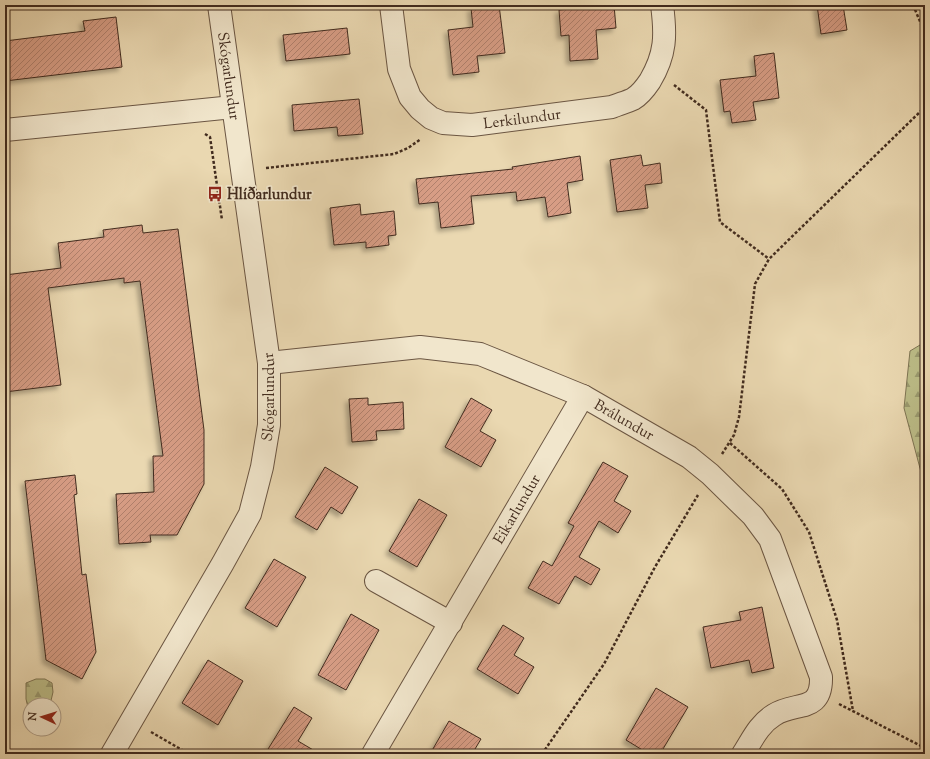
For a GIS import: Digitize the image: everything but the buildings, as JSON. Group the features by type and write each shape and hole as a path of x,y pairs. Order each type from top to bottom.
{"street":[{"name":"Skógarlundur","path":"112,754 250,514 262,467 269,425 269,363 219,5"},
{"name":"Lerkilundur","path":"391,5 399,69 410,97 420,109 431,118 443,123 472,125 612,106 634,98 647,86 656,70 663,50 664,35 662,5"},
{"path":"5,130 233,107"},
{"name":"Brálundur","path":"269,363 420,347 480,354 583,396 689,457 710,474 752,516 770,539 821,677 813,699"},
{"name":"Eikarlundur","path":"373,754 583,396"},
{"path":"376,580 451,623"},
{"path":"743,754 758,729 773,715 792,706 813,699"}],"path":[{"path":"913,5 925,33"},
{"path":"656,70 706,110 720,222 769,259"},
{"path":"542,754 604,664 655,568 734,435 739,418 756,284 769,259 925,107"},
{"path":"194,111 197,129 210,137 222,220"},
{"path":"266,168 394,154 408,148 443,123"},
{"path":"730,442 782,489 809,532 837,620 853,711"},
{"path":"813,699 853,711 925,748"},
{"path":"145,729 189,754"}],"green space":[{"path":"925,342 925,473 921,472 904,408 910,351"},
{"path":"36,679 45,679 52,683 52,697 26,697 26,683"}],"place":[{"name":"Hlíðarlundur","path":"215,194"}]}
